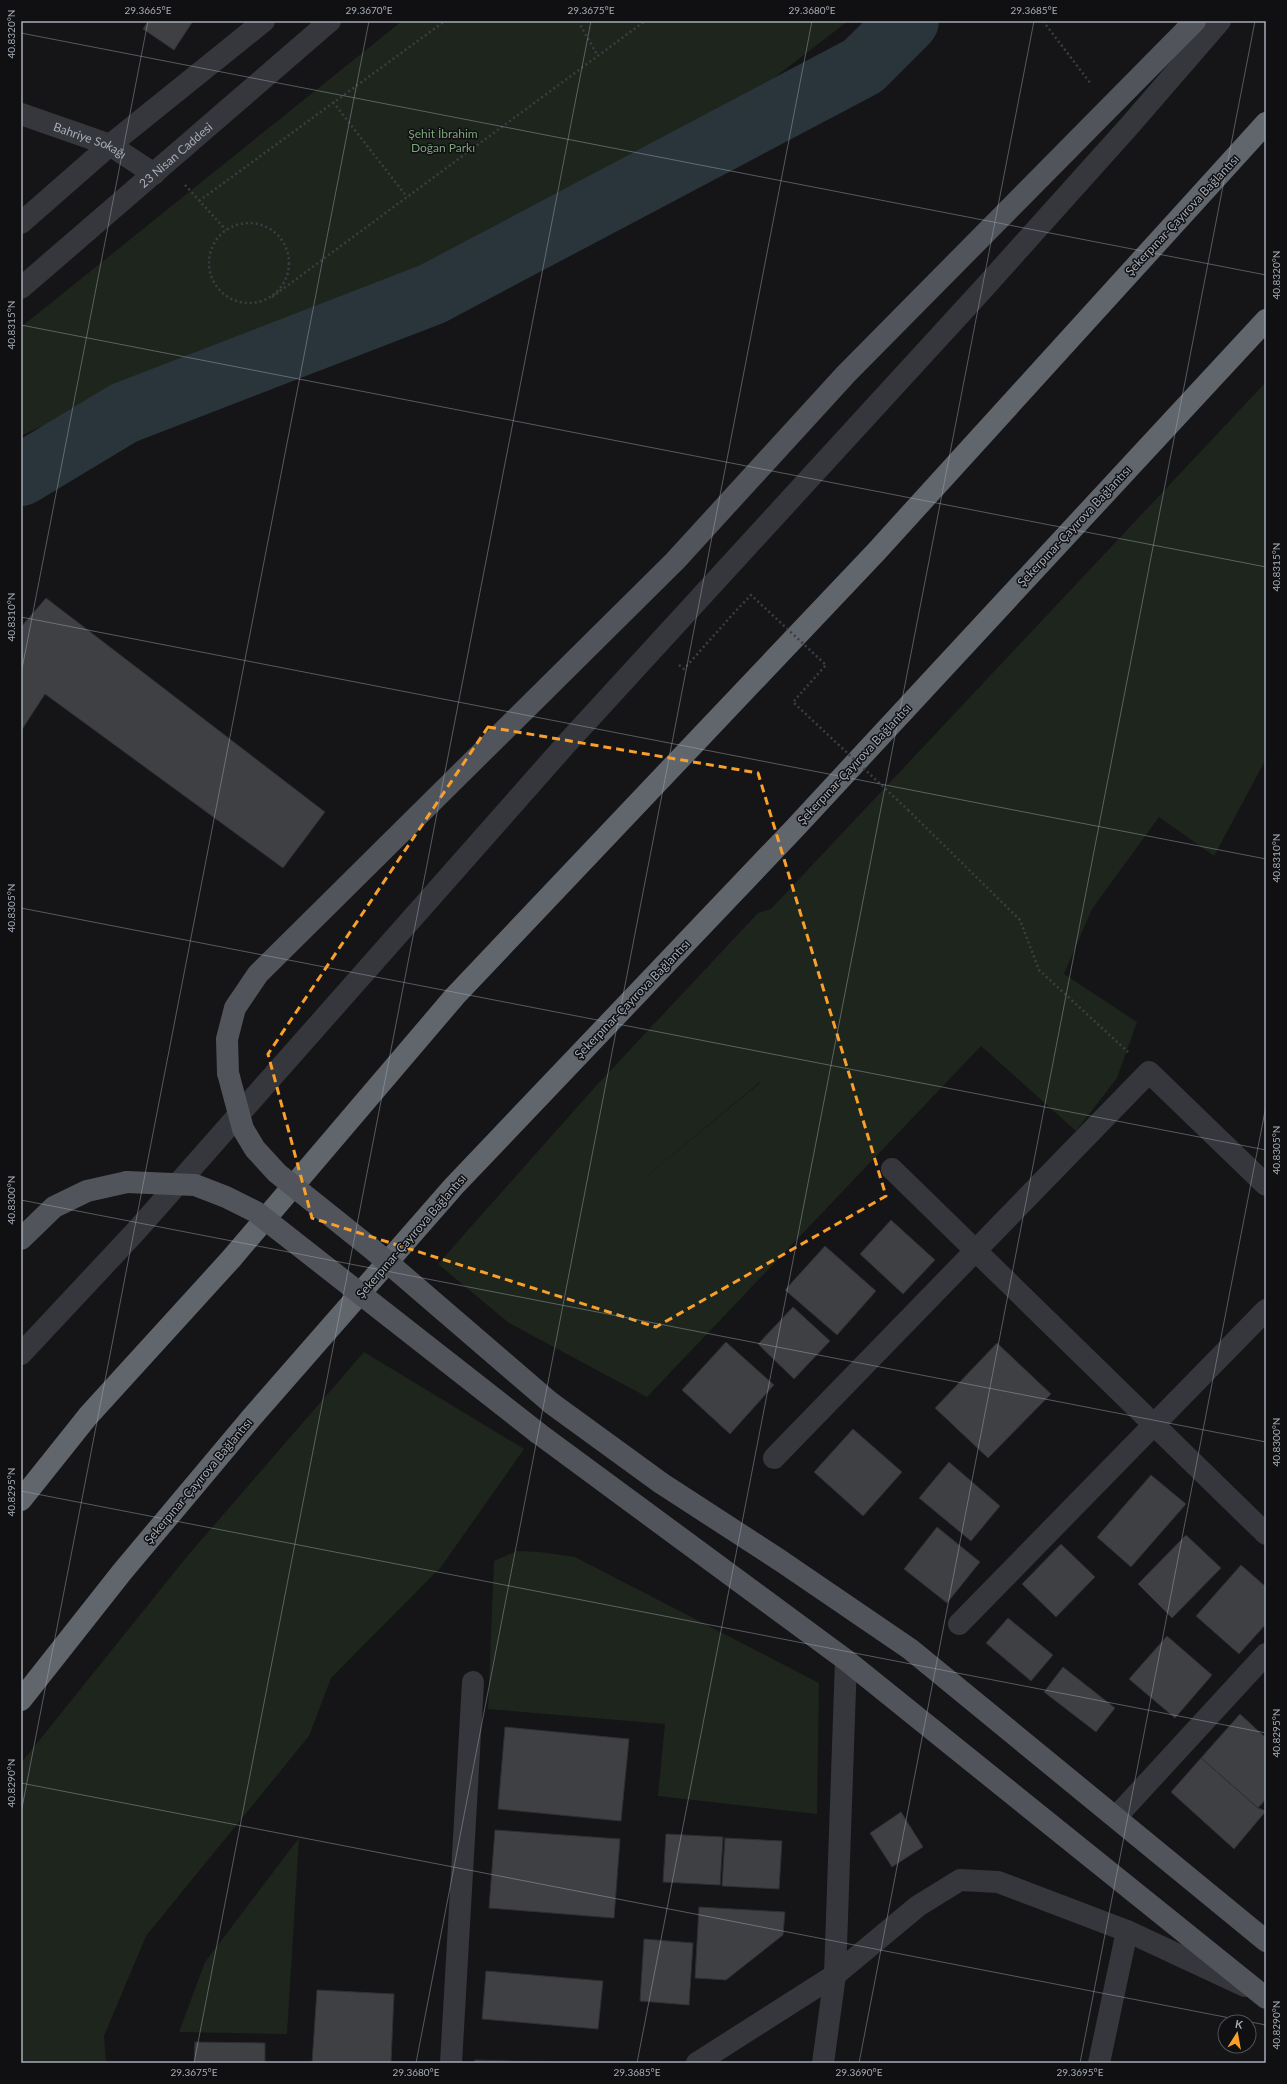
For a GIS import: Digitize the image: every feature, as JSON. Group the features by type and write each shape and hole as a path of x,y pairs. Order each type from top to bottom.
{"highway":[{"name":"Şekerpınar-Çayırova Bağlantısı","path":"21,1500 88,1416 231,1259 455,996 876,552 1266,123"},
{"name":"Şekerpınar-Çayırova Bağlantısı","path":"21,1700 122,1572 242,1429 454,1186 795,828 1266,320"}],"main road":[{"path":"1195,21 846,374 675,561 258,974 235,1008 227,1039 228,1073 243,1129 255,1149 277,1173 372,1249 551,1403 661,1483 781,1561 910,1649 1266,1940"},
{"path":"21,1239 54,1208 87,1191 127,1182 195,1185 226,1196 256,1212 538,1433 846,1660 1264,1996"}],"street":[{"path":"21,222 110,145 264,21"},
{"name":"23 Nisan Caddesi","path":"21,288 330,21"},
{"path":"21,1354 137,1230 567,742 983,289 1131,124 1220,21"},
{"name":"Bahriye Sokağı","path":"21,114 110,145 160,169"},
{"path":"774,1458 1150,1072 1266,1185"},
{"path":"892,1169 1266,1534"},
{"path":"959,1624 1266,1310"},
{"path":"1116,1818 1266,1654"},
{"path":"823,2063 835,1975 846,1660"},
{"path":"452,2063 473,1682"},
{"path":"697,2063 835,1975 918,1906 960,1880 998,1882 1127,1931 1264,1996"},
{"path":"1099,2063 1127,1931"}],"path":[{"path":"199,201 445,21"},
{"path":"578,21 598,56"},
{"path":"272,297 281,288 287,277 290,265 288,252 282,240 274,231 262,225 250,222 237,225 226,230 216,240 210,253 209,266 213,279 220,291 232,299 245,303 259,302 272,297 646,21"},
{"path":"1043,21 1093,86"},
{"path":"333,102 406,197"},
{"path":"160,169 199,201 226,230"},
{"path":"684,669 751,595 826,665 794,702 908,810 1020,920 1040,970 1150,1072"}],"highlighted area":[{"path":"488,727 758,773 886,1196 656,1327 312,1218 268,1054"}],"green space":[{"name":"Şehit İbrahim Doğan Parkı","path":"402,21 848,21 748,98 524,235 277,343 101,398 21,436 21,327"},
{"path":"1266,382 1266,759 1214,856 1159,817 1092,909 1064,974 1137,1022 1117,1078 1076,1131 981,1046 647,1397 509,1323 438,1264 595,1087 758,913 771,909","holes":["760,1082 761,1082 618,1200"]},
{"path":"364,1352 524,1449 441,1567 331,1678 309,1736 146,1936 104,2036 106,2063 21,2063 21,1763 189,1554"},
{"path":"517,1551 540,1552 575,1557 819,1683 817,1814 658,1796 665,1724 488,1709 494,1561"},
{"path":"299,1838 287,2034 179,2032 205,1962"}],"building":[{"path":"148,21 193,21 174,50 143,29"},
{"path":"46,598 325,812 283,868 45,694 21,731 21,627"},
{"path":"891,1220 935,1260 903,1294 860,1254"},
{"path":"825,1246 876,1291 837,1335 785,1290"},
{"path":"793,1307 830,1341 794,1379 758,1344"},
{"path":"726,1342 774,1385 730,1434 682,1390"},
{"path":"997,1343 1051,1394 988,1458 935,1408"},
{"path":"853,1429 902,1472 863,1516 814,1472"},
{"path":"949,1462 1000,1506 971,1541 919,1498"},
{"path":"1151,1475 1186,1504 1131,1567 1097,1537"},
{"path":"937,1527 980,1562 947,1603 904,1569"},
{"path":"1186,1535 1221,1568 1172,1618 1138,1584"},
{"path":"1061,1544 1095,1577 1056,1617 1022,1584"},
{"path":"1241,1565 1266,1587 1266,1624 1239,1654 1196,1616"},
{"path":"1008,1618 1053,1655 1031,1681 986,1643"},
{"path":"1167,1636 1212,1675 1175,1718 1129,1679"},
{"path":"1063,1667 1115,1708 1096,1732 1044,1692"},
{"path":"1240,1714 1266,1738 1266,1799 1258,1808 1201,1758"},
{"path":"505,1727 629,1739 621,1821 498,1809"},
{"path":"1201,1758 1258,1808 1266,1811 1234,1849 1171,1792"},
{"path":"901,1812 923,1847 892,1867 870,1833"},
{"path":"495,1830 620,1839 614,1918 489,1908"},
{"path":"666,1834 723,1837 720,1885 663,1882"},
{"path":"725,1838 782,1841 779,1889 722,1886"},
{"path":"699,1907 785,1912 783,1935 726,1980 695,1978"},
{"path":"644,1939 693,1943 689,2005 640,2001"},
{"path":"486,1971 603,1981 598,2029 482,2019"},
{"path":"317,1990 394,1994 391,2063 312,2063"},
{"path":"195,2042 265,2043 265,2063 194,2063"},
{"path":"475,2060 578,2063 474,2063"}],"waterway":[{"path":"21,475 124,413 432,294 863,66 908,21"}]}
